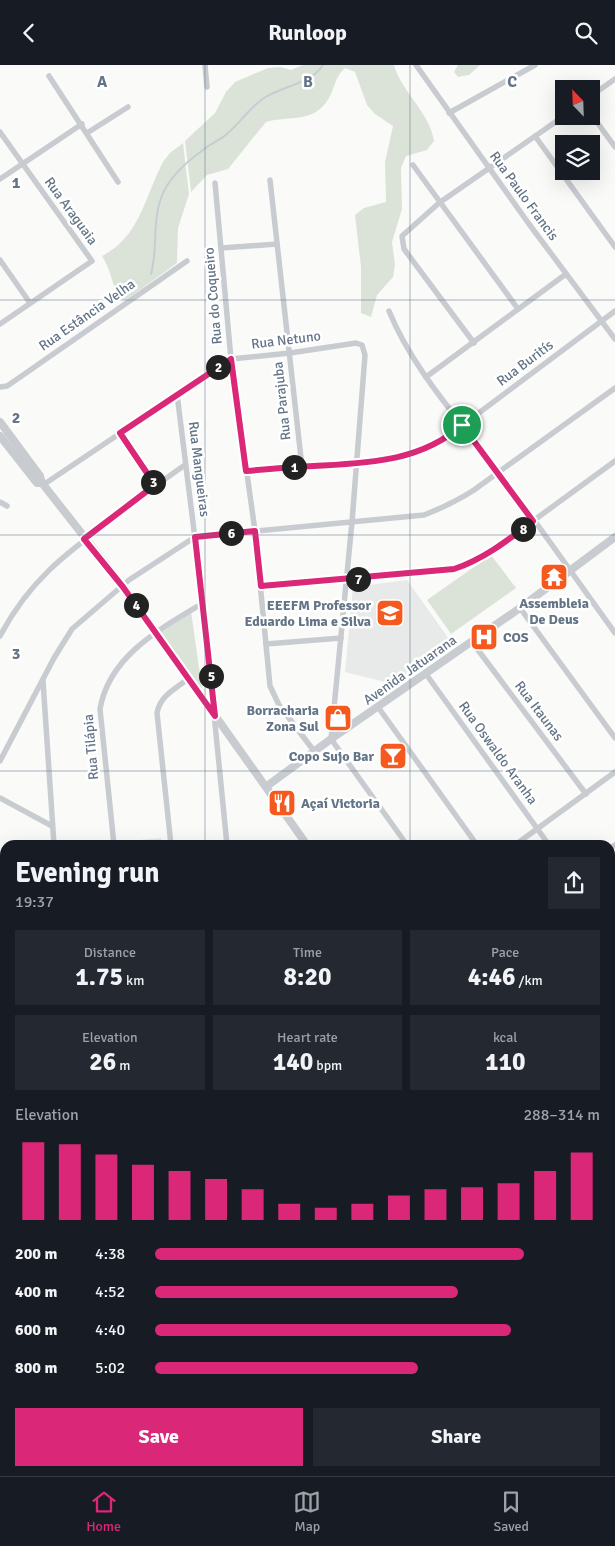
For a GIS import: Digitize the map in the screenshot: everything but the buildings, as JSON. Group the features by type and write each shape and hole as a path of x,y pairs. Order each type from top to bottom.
{"street":[{"path":"205,65 206,87"},
{"name":"Rua Paulo Francis","path":"416,65 488,167 615,339"},
{"path":"449,113 536,65"},
{"path":"49,76 82,124 118,183"},
{"path":"600,90 615,79"},
{"path":"87,133 128,107"},
{"path":"474,343 404,249 402,236 439,203 488,167 555,122"},
{"path":"0,179 82,124"},
{"path":"599,125 615,147"},
{"name":"Rua Araguaia","path":"0,132 92,261 0,324"},
{"path":"535,136 615,247"},
{"path":"413,165 518,309"},
{"name":"Rua Parajuba","path":"270,180 302,467"},
{"name":"Rua do Coqueiro","path":"215,183 231,359 255,531 268,673 274,697 314,751"},
{"path":"221,248 277,244"},
{"path":"0,260 30,303"},
{"name":"Rua Estância Velha","path":"0,387 7,386 187,261"},
{"path":"426,377 566,274"},
{"path":"389,311 402,339 426,377 498,471 615,633"},
{"name":"Rua Buritís","path":"246,471 357,465 397,458 437,443 615,311"},
{"name":"Rua Netuno","path":"42,484 231,359 360,343 365,355 357,465"},
{"path":"0,761 43,679 72,629 157,561 195,537 424,515 458,500 615,388"},
{"name":"Rua Mangueiras","path":"177,394 203,603 227,840"},
{"path":"0,422 40,476 42,484 123,587 267,786 303,840"},
{"path":"120,433 155,485"},
{"path":"0,436 37,483 42,484"},
{"path":"261,586 454,569 467,565 496,548 615,461"},
{"path":"0,636 19,603 41,576 84,539 155,485 185,465"},
{"path":"357,465 331,739 403,840"},
{"path":"0,502 7,506"},
{"name":"Avenida Jatuarana","path":"267,786 331,739 520,608 615,537"},
{"name":"Rua Tilápia","path":"113,840 100,709 103,691 111,675 125,659 156,633 203,603"},
{"path":"520,608 615,738"},
{"path":"266,644 341,638"},
{"name":"Rua Itaunas","path":"472,642 586,795"},
{"name":"Rua Oswaldo Aranha","path":"426,674 545,840"},
{"path":"43,679 53,840"},
{"path":"170,840 157,713 159,703 163,698 188,679"},
{"path":"378,707 473,840"},
{"path":"523,840 615,772"},
{"path":"0,797 52,826"}],"shaded area":[{"path":"303,65 394,65 403,84 427,120 434,141 427,150 406,156 401,168 402,209 392,242 395,265 393,277 377,295 371,317 361,313 361,267 355,215 364,208 386,202 385,162 393,126 375,114 367,105 355,72 345,68 341,72 329,98 316,112 301,117 266,122 228,169 207,175 191,192 185,141 215,113 226,92 235,82 268,68 280,67 291,70"},
{"path":"458,65 480,65 469,75 458,77 454,72"},
{"path":"183,143 189,194 178,228 177,263 126,300 118,298 102,256 115,248 133,227 163,162 170,153"},
{"path":"491,555 516,588 451,634 427,600"},
{"name":"EEEFM Professor Eduardo Lima e Silva","path":"407,580 449,639 393,684 345,672 353,587"},
{"path":"191,611 202,689 160,633"},
{"path":"161,838 161,840 140,840"}],"waterway":[{"path":"151,274 158,207 168,184 184,165 233,129 264,98 304,81 323,65"}],"place":[{"name":"Assembleia De Deus","path":"554,577"},
{"name":"EEEFM Professor Eduardo Lima e Silva","path":"390,613"},
{"name":"COS","path":"484,637"},
{"name":"Borracharia Zona Sul","path":"338,718"},
{"name":"Copo Sujo Bar","path":"393,756"},
{"name":"Açaí Victoria","path":"282,803"}],"route":[{"path":"231,359 246,471 323,465 357,465 397,458 437,443 462,425 498,471 533,521 496,548 467,565 454,569 418,574 261,586 255,531 195,537 215,716 123,587 84,539 155,485 120,433 231,359"}]}
